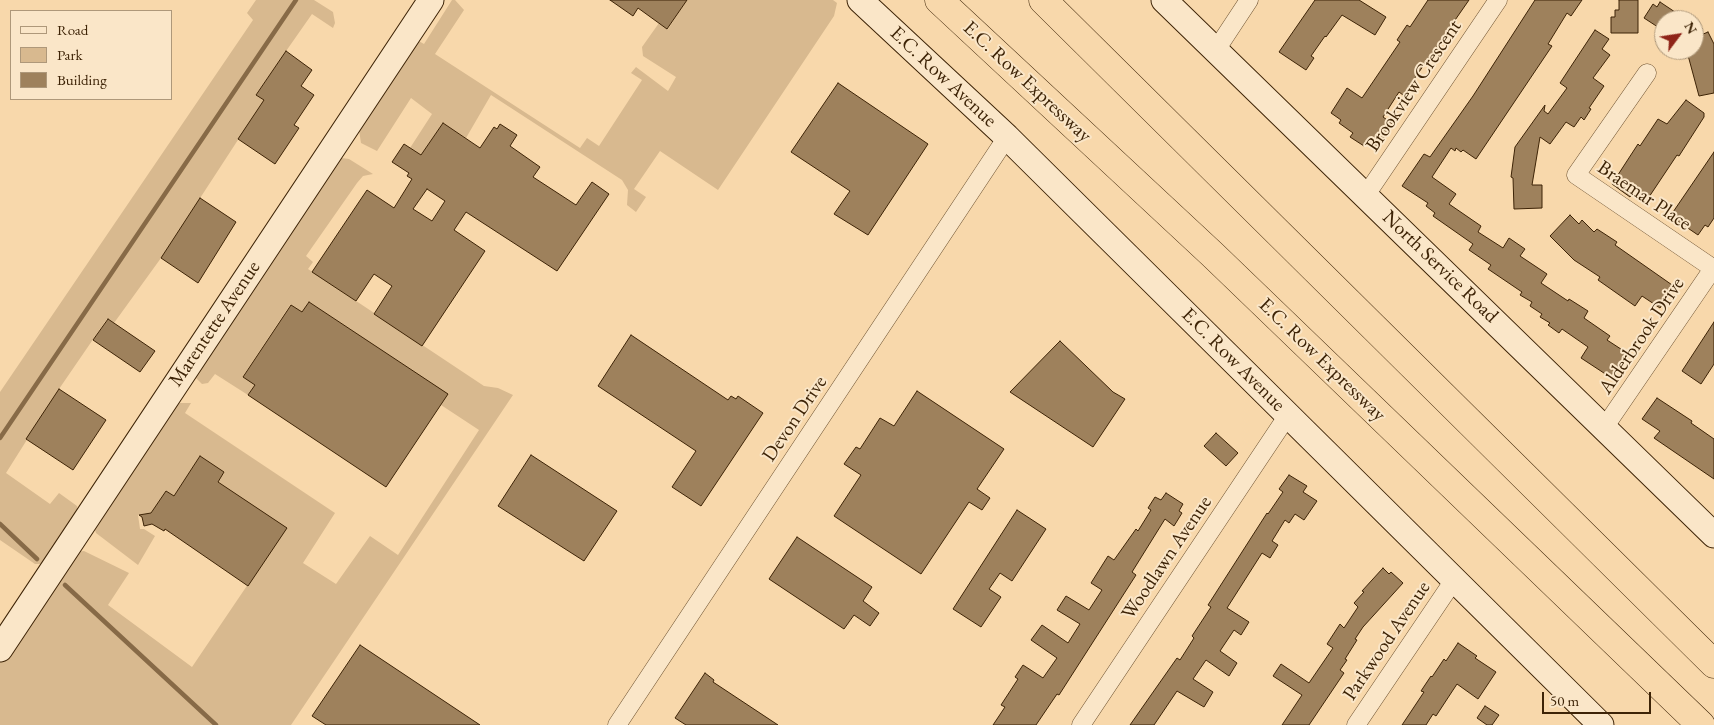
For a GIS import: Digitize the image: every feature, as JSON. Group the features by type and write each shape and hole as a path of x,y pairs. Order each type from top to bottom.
{"highway":[{"name":"E.C. Row Expressway","path":"939,0 1213,255 1701,725"},
{"path":"1043,0 1714,664"}],"street":[{"name":"Marentette Avenue","path":"0,649 430,0"},
{"name":"E.C. Row Avenue","path":"860,0 1007,137 1601,725"},
{"name":"North Service Road","path":"1164,0 1714,535"},
{"path":"1216,50 1249,0"},
{"name":"Brookview Crescent","path":"1366,195 1498,0"},
{"name":"Braemar Place","path":"1647,74 1576,175 1714,268"},
{"name":"Devon Drive","path":"617,725 1007,137"},
{"name":"Alderbrook Drive","path":"1604,428 1714,268"},
{"name":"Woodlawn Avenue","path":"1081,725 1288,415"},
{"name":"Parkwood Avenue","path":"1356,725 1454,580"}],"green space":[{"path":"256,0 314,0 333,12 335,23 333,28 312,14 256,94 264,100 161,258 114,323 107,319 59,389 6,473 50,504 59,493 77,506 79,515 47,564 35,564 0,540 0,392 253,20 247,13"},
{"path":"452,0 455,0 464,10 435,54 580,148 587,138 599,146 642,80 631,73 636,67 668,91 676,77 643,56 642,47 659,23 668,29 687,0 833,0 837,3 834,16 718,190 660,151 634,189 646,197 636,212 627,205 628,190 622,180 491,95 466,138 443,123 421,155 410,148 432,114 411,98 377,151 361,143 359,130 417,40 424,44"},
{"path":"334,157 349,159 373,174 363,176 357,183 306,256 313,262 308,269 484,386 498,388 513,395 291,725 0,725 0,662 73,552 84,551 129,573 108,605 192,667 286,528 218,482 224,472 200,456 174,496 166,491 151,513 138,515 140,529 144,529 155,536 138,565 96,533 93,523 172,403 191,403 185,413 335,513 303,563 336,584 370,536 398,555 479,430 441,405 447,394 309,302 302,312 290,305 243,376 255,385 248,395 215,374 208,383 202,384 196,378 199,362"}],"building":[{"path":"610,0 687,0 667,29 638,8 633,16"},
{"path":"1315,0 1359,0 1386,17 1375,35 1342,15 1311,56 1314,58 1306,70 1279,52"},
{"path":"1428,0 1469,0 1403,95 1399,92 1383,117 1393,124 1377,148 1367,142 1364,146 1350,137 1353,133 1339,123 1341,120 1331,113 1347,88 1362,98 1400,42 1397,40 1407,25 1410,27"},
{"path":"1535,0 1582,0 1571,16 1567,13 1548,44 1552,46 1476,159 1463,150 1461,152 1456,148 1455,151 1451,148 1432,177 1456,194 1449,204 1481,226 1478,232 1503,248 1509,238 1525,249 1520,256 1547,274 1541,283 1568,301 1569,299 1588,311 1584,318 1610,336 1607,340 1627,353 1610,377 1581,358 1588,347 1562,329 1559,333 1548,325 1550,323 1540,317 1542,314 1530,306 1532,302 1520,295 1522,292 1488,269 1491,265 1469,250 1473,244 1433,216 1435,213 1426,206 1428,203 1402,186 1424,154 1430,157 1473,96"},
{"path":"1619,0 1638,0 1638,33 1611,33 1611,17 1615,17 1615,10 1619,10"},
{"path":"1660,2 1672,10 1654,10 1654,24 1644,18 1653,4 1657,7"},
{"path":"1595,30 1609,39 1602,49 1610,55 1593,78 1604,86 1589,108 1591,109 1584,120 1581,117 1574,127 1566,122 1550,144 1540,137 1532,185 1542,185 1542,208 1514,209 1513,178 1511,177 1515,147 1545,105 1544,111 1548,114 1567,88 1560,83"},
{"path":"1708,32 1714,44 1714,93 1699,96 1689,60 1704,60 1704,34"},
{"path":"286,51 312,70 301,86 314,95 294,125 299,128 275,164 238,139 264,100 256,95"},
{"path":"838,83 928,144 868,235 834,214 850,191 791,152"},
{"path":"1686,100 1704,113 1704,117 1645,203 1632,194 1630,197 1612,184 1638,144 1640,146 1658,119 1667,124"},
{"path":"443,123 480,148 494,127 497,129 500,124 517,135 510,146 540,167 533,177 576,205 592,182 609,194 557,271 466,212 454,230 485,251 422,346 374,314 392,286 374,274 356,301 312,272 367,190 394,208 412,179 407,176 409,173 392,162 404,144 421,155","holes":["427,189 445,201 432,221 413,209"]},
{"path":"1714,152 1714,218 1708,227 1705,225 1698,235 1671,215"},
{"path":"200,198 236,222 198,283 161,258"},
{"path":"1570,215 1579,224 1582,220 1594,232 1597,229 1617,242 1615,245 1675,287 1660,308 1642,296 1635,306 1598,280 1600,277 1574,260 1550,236"},
{"path":"309,302 448,394 386,487 248,395 255,385 243,377 291,305 302,312"},
{"path":"108,319 155,351 140,372 93,340"},
{"path":"1714,322 1714,364 1701,384 1682,371"},
{"path":"631,335 728,400 731,396 736,399 738,396 763,413 701,506 672,487 696,451 598,386"},
{"path":"1060,341 1113,392 1125,399 1093,447 1010,392"},
{"path":"59,389 106,420 73,470 26,439"},
{"path":"917,391 1004,449 977,489 990,498 982,510 969,502 921,574 834,516 861,475 844,464 856,447 860,449 880,418 894,426"},
{"path":"1657,398 1692,421 1691,423 1714,439 1714,479 1654,438 1660,431 1642,419"},
{"path":"1216,433 1238,453 1226,466 1204,446"},
{"path":"531,455 617,511 584,561 498,506"},
{"path":"200,456 224,472 218,482 287,528 248,586 165,529 164,531 152,524 144,526 142,517 139,515 151,513 166,491 174,496"},
{"path":"1289,475 1307,486 1303,492 1317,501 1304,520 1295,514 1289,523 1285,520 1272,541 1278,545 1270,558 1262,553 1227,608 1249,622 1241,635 1234,630 1220,651 1237,663 1229,676 1206,660 1193,679 1213,692 1204,707 1177,691 1154,725 1130,725 1177,658 1180,660 1194,638 1192,636 1211,607 1208,605 1267,513 1283,492 1279,489"},
{"path":"1166,493 1183,504 1179,511 1182,513 1174,526 1165,519 1132,572 1136,575 1059,695 1057,694 1036,725 993,725 1005,707 1001,705 1018,679 1015,677 1023,665 1043,678 1057,658 1031,640 1042,625 1068,643 1080,624 1057,610 1066,596 1089,610 1102,590 1091,583 1108,556 1114,560 1136,529 1138,531 1151,510 1148,508 1155,497 1161,500"},
{"path":"1017,510 1046,529 1012,581 1000,573 989,589 1001,597 981,627 953,609"},
{"path":"797,537 872,587 863,601 879,613 870,626 854,615 844,629 769,579"},
{"path":"1383,568 1389,574 1391,572 1403,583 1363,627 1355,639 1357,640 1340,670 1344,673 1309,725 1282,725 1302,695 1273,676 1281,664 1309,683 1333,648 1327,644 1340,624 1344,628 1358,607 1354,603"},
{"path":"1458,643 1477,656 1475,658 1496,672 1478,699 1457,684 1436,716 1433,714 1426,725 1402,725 1424,692 1421,691 1431,676 1444,659 1446,661"},
{"path":"360,645 480,725 326,725 312,716"},
{"path":"705,673 714,680 713,682 778,725 686,725 675,718"},
{"path":"1485,706 1499,715 1492,725 1487,725 1477,718"}],"waterway":[{"path":"0,438 296,0"},
{"path":"0,524 37,559"},
{"path":"65,585 216,725"}]}
